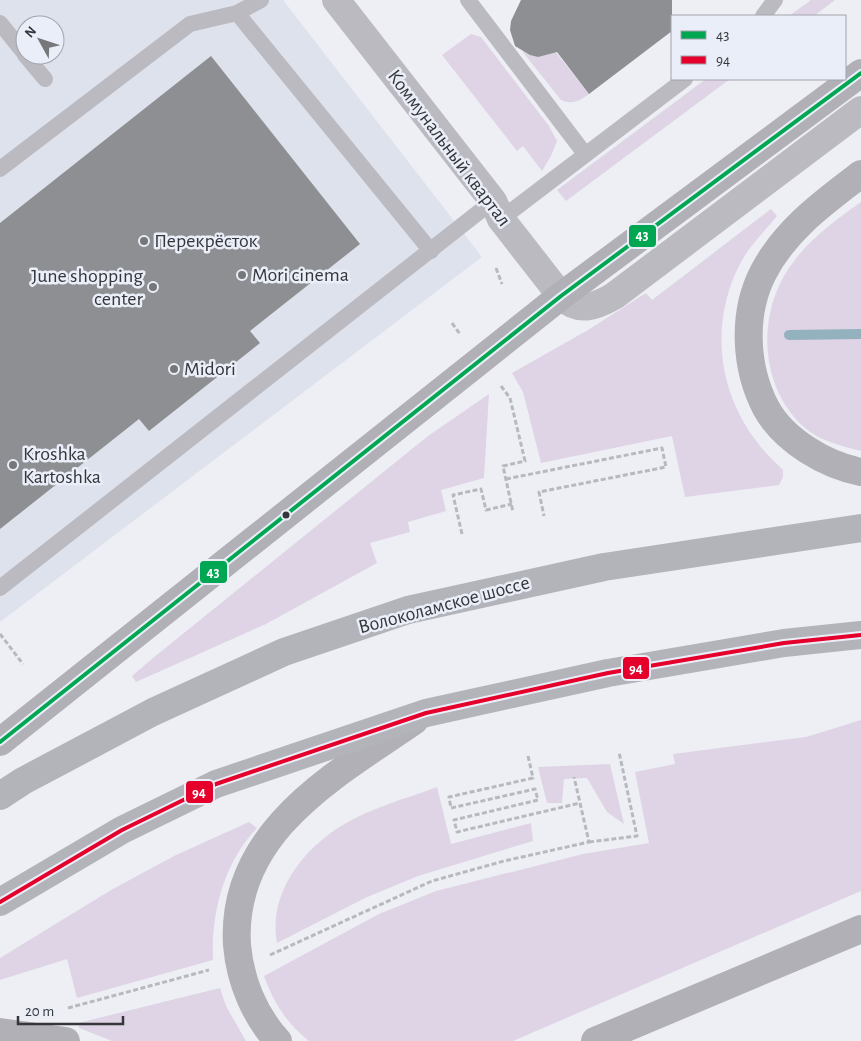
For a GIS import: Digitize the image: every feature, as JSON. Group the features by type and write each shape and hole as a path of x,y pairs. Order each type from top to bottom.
{"main road":[{"path":"0,742 561,296 861,73"},
{"path":"861,174 810,213 780,245 762,273 750,306 748,344 754,376 766,409 787,434 812,452 842,468 861,472"},
{"name":"Волоколамское шоссе","path":"0,796 23,781 153,712 284,652 408,610 604,567 861,528"},
{"path":"0,902 122,830 216,784 426,713 608,673 784,643 861,635"},
{"path":"278,1041 255,1009 244,983 238,956 236,928 240,900 248,872 261,847 278,825 340,772 426,713"},
{"path":"595,1041 861,929"},
{"path":"0,1032 66,1041"}],"street":[{"name":"Коммунальный квартал","path":"336,0 561,296"},
{"path":"561,296 569,304 588,308 614,296 861,110"}],"lane":[{"path":"0,169 190,24 237,14 261,0"},
{"path":"468,0 585,154"},
{"path":"764,15 775,0"},
{"path":"237,14 431,251"},
{"path":"0,23 15,42"},
{"path":"33,65 45,79"},
{"path":"0,588 431,251 585,154 682,80"}],"path":[{"path":"495,379 510,398 525,461 503,466 514,512"},
{"path":"506,479 662,448 666,467 539,492 544,516"},
{"path":"462,534 453,495 481,489 486,510 512,504"},
{"path":"0,634 23,664"},
{"path":"266,957 432,881 504,861 589,842 637,836 619,752"},
{"path":"528,756 533,778 449,797 451,808 536,789 538,800 454,820 457,832 580,803"},
{"path":"574,777 589,842"},
{"path":"60,1010 210,970"}],"shaded area":[{"path":"0,0 283,0 482,257 0,622"},
{"path":"811,0 835,0 815,15 790,15"},
{"path":"471,34 481,37 549,126 557,141 542,171 523,146 517,151 442,55"},
{"path":"554,50 589,94 582,99 572,102 561,100 522,51 538,57"},
{"path":"705,80 729,80 566,201 557,190"},
{"path":"861,202 861,451 832,443 811,433 790,412 779,393 771,373 768,329 771,308 778,287 796,258 831,224"},
{"path":"771,209 777,216 748,251 730,286 724,309 722,355 726,378 733,400 744,422 760,446 783,470 783,477 779,485 685,497 672,436 541,463 523,392 512,373 588,330 646,293 652,300"},
{"path":"489,394 484,478 441,490 446,511 408,522 410,532 370,543 377,563 266,624 136,682 132,676 153,658 428,436"},
{"path":"861,720 861,891 513,1041 309,1041 287,1020 272,995 264,976 379,914 436,891 583,854 649,843 635,772 675,764 673,754 806,737"},
{"path":"610,764 624,824 607,812 587,778 564,779 562,803 547,803 538,767"},
{"path":"437,787 451,844 531,823 533,841 418,876 365,898 277,943 276,925 283,891 301,861 313,848 326,836 352,820 376,809"},
{"path":"249,822 257,828 236,857 228,872 217,906 214,924 213,960 77,998 67,959 0,980 0,958 111,890 174,856"},
{"path":"220,988 226,1006 246,1041 112,1041 79,1028 78,1023"}],"building":[{"path":"521,0 672,0 671,32 589,94 557,52 538,57 530,55 515,46 510,30 511,21"},
{"name":"June shopping center","path":"211,56 360,244 250,331 260,343 149,431 139,419 0,529 0,223"}],"waterway":[{"path":"789,335 861,334"}],"transit line":[{"name":"43","path":"0,742 561,296 861,73"},
{"name":"94","path":"0,902 122,830 216,784 426,713 608,673 784,643 861,635"}],"place":[{"name":"Перекрёсток","path":"144,241"},
{"name":"Mori cinema","path":"242,275"},
{"name":"June shopping center","path":"153,287"},
{"name":"Midori","path":"174,369"},
{"name":"Kroshka Kartoshka","path":"13,465"}]}
